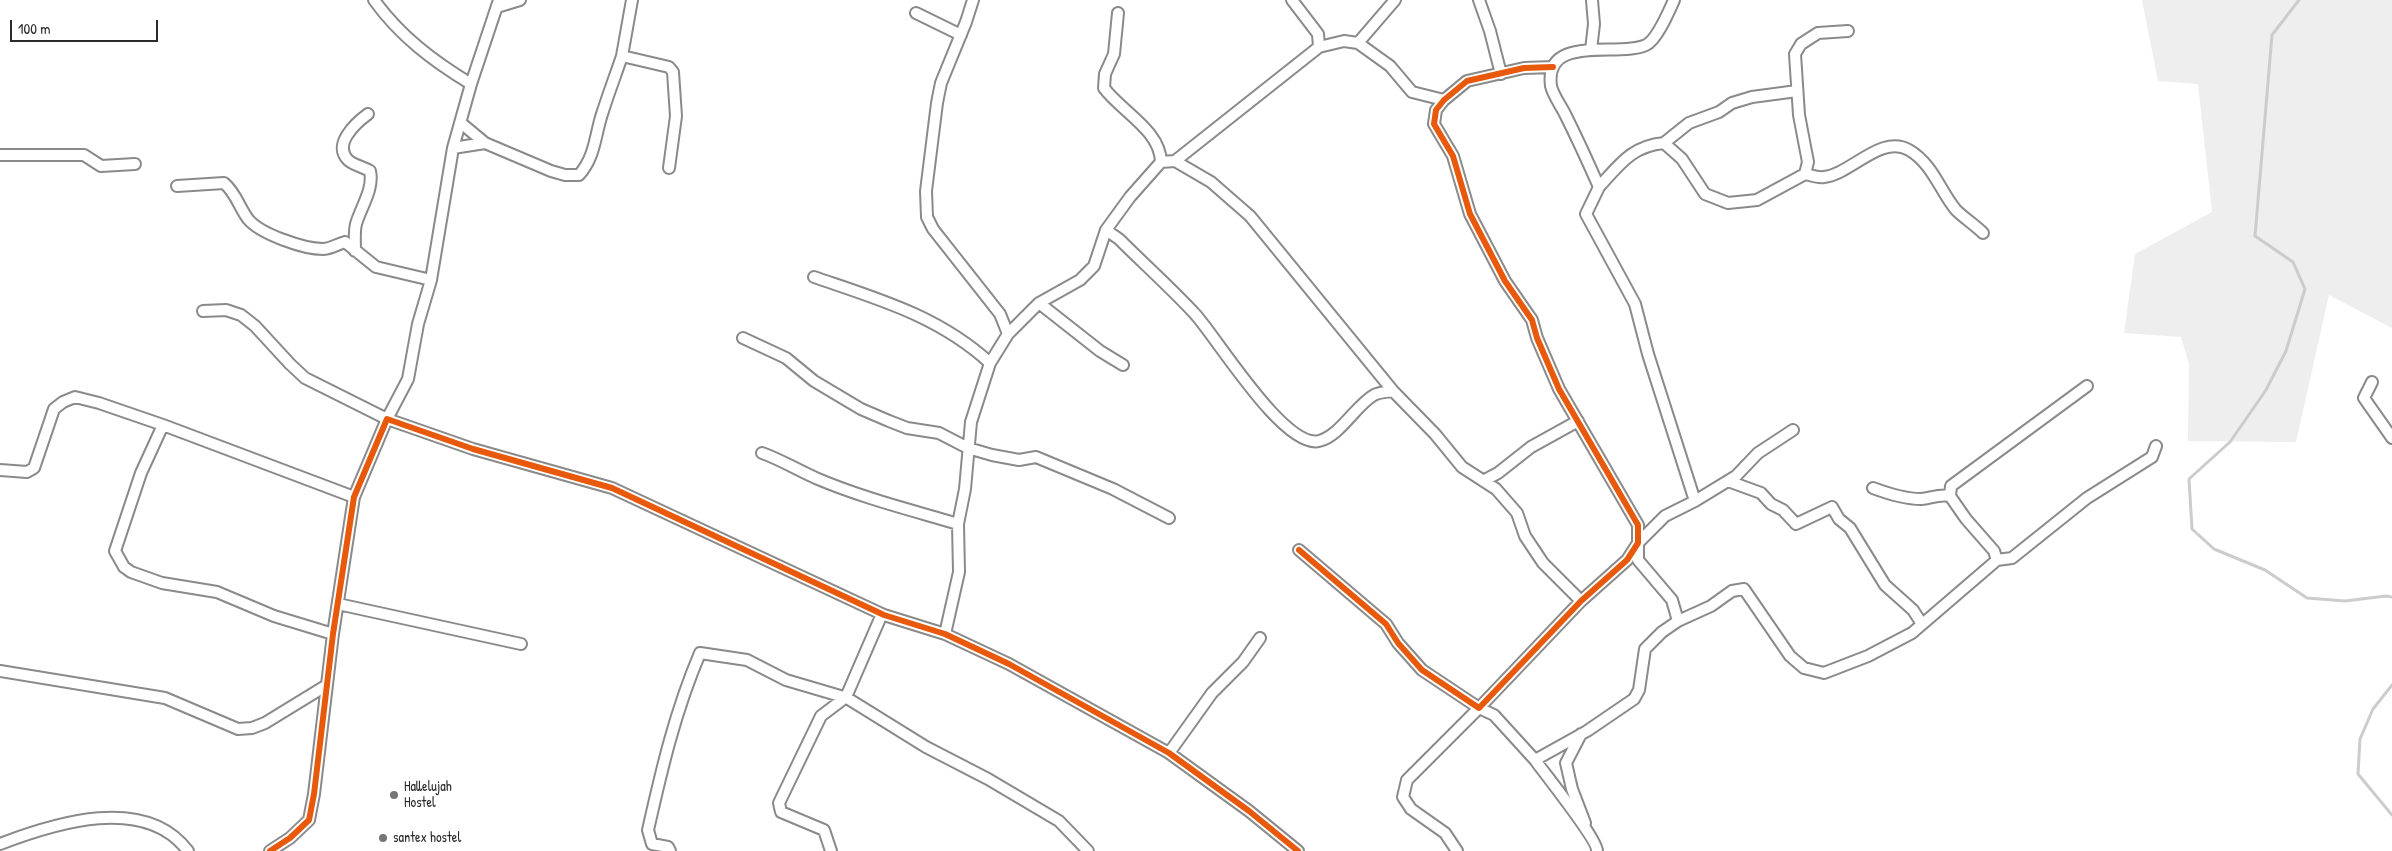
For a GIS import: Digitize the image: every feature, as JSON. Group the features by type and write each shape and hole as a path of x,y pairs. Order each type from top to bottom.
{"street":[{"path":"374,0 401,32 425,54 471,84"},
{"path":"270,851 290,838 308,820 314,794 333,634 354,497 386,420 408,379 418,324 431,280 453,148 471,84 498,4 520,0"},
{"path":"461,123 485,143 551,171 565,175 579,175 587,166 595,147 602,112 622,56 632,0"},
{"path":"973,0 941,83 926,191 927,217 933,229 1000,314 1008,334"},
{"path":"1292,0 1318,34 1319,47"},
{"path":"1358,43 1395,0"},
{"path":"1479,0 1490,31 1501,74"},
{"path":"1591,50 1594,24 1592,0"},
{"path":"1599,187 1551,87 1553,67 1565,55 1582,50 1631,50 1648,44 1666,19 1674,0"},
{"path":"916,13 961,35"},
{"path":"1118,13 1114,54 1105,74 1104,88 1153,136 1160,151 1161,162"},
{"path":"1805,174 1808,162 1799,115 1795,54 1801,44 1818,33 1848,30"},
{"path":"945,634 959,572 958,524 965,489 970,422 990,363 1008,334 1039,303 1080,280 1094,266 1106,230 1130,197 1161,162 1174,161 1319,47 1344,42 1358,43 1390,66 1412,92 1444,100"},
{"path":"622,56 669,67 673,72 676,116 669,168"},
{"path":"1553,67 1524,68 1468,81 1444,100 1436,110 1434,124 1453,156 1470,214 1505,281 1532,320 1537,338 1559,389 1638,524 1638,560 1672,600 1678,621"},
{"path":"1695,501 1648,354 1635,304 1586,214 1599,187 1625,158 1646,145 1664,143 1689,123 1719,112 1732,103 1752,96 1797,90"},
{"path":"355,251 356,225 366,201 371,175 370,171 348,161 344,152 345,139 355,123 368,114"},
{"path":"453,148 485,143"},
{"path":"1664,143 1682,159 1705,194 1728,203 1757,200 1805,174 1824,177 1847,169 1878,150 1897,145 1909,150 1926,166 1956,210 1983,233"},
{"path":"0,155 84,155 101,166 135,164"},
{"path":"1174,161 1211,182 1250,216 1393,390 1435,434 1462,467 1496,489 1517,513 1524,536 1543,562 1581,602"},
{"path":"178,186 224,183 233,190 248,220 266,232 296,244 324,249 345,242 376,267 431,280"},
{"path":"1106,230 1119,239 1195,314 1262,404 1293,432 1306,439 1318,441 1330,435 1374,395 1393,390"},
{"path":"814,277 930,319 959,337 990,363"},
{"path":"1039,303 1100,351 1123,365"},
{"path":"204,311 226,310 241,315 255,326 305,378 386,420 473,449 612,488 882,614 945,634 1009,664 1169,753 1249,811 1298,851"},
{"path":"743,338 786,358 814,381 861,409 907,428 939,433 968,448 1019,460 1036,457 1113,489 1169,518"},
{"path":"2372,382 2364,398 2392,438"},
{"path":"1996,560 1994,551 1966,519 1950,496 1951,486 2087,386"},
{"path":"0,470 27,472 34,468 54,409 63,402 75,397 100,403 163,425 354,497"},
{"path":"1483,481 1498,473 1531,447 1578,421"},
{"path":"163,425 141,473 115,551 124,567 131,572 162,584 217,592 274,616 333,634"},
{"path":"1457,851 1444,833 1411,809 1403,797 1407,780 1581,602 1627,560 1638,543 1665,516 1728,481 1758,453 1793,430"},
{"path":"1535,760 1581,734 1634,699 1639,690 1645,649 1662,632 1678,621 1711,606 1732,591 1744,589 1790,656 1804,668 1824,673 1868,656 1912,633 1996,560 2012,558 2087,498 2152,457 2156,446"},
{"path":"762,452 785,461 816,479 866,497 958,524"},
{"path":"1728,481 1760,493 1771,504 1783,510 1796,524 1832,507 1839,519 1850,528 1885,585 1913,610 1922,624"},
{"path":"1874,488 1893,496 1922,499 1942,494 1950,496"},
{"path":"1299,550 1386,624 1398,643 1422,670 1479,708 1494,715 1535,760 1598,845 1597,851"},
{"path":"338,604 521,644"},
{"path":"831,851 824,830 781,812 779,804 821,716 845,697 882,614"},
{"path":"1169,753 1212,693 1243,662 1260,638"},
{"path":"670,851 668,847 652,844 648,830 669,737 683,694 700,653 747,660 786,680 845,697 926,747 988,779 1059,821 1088,851"},
{"path":"0,671 165,698 238,729 252,728 264,723 327,685"},
{"path":"1581,734 1566,763 1572,789 1588,831"},
{"path":"0,844 49,828 78,821 114,816 140,820 166,828 188,851"}],"shaded area":[{"path":"2142,0 2392,0 2392,328 2329,295 2296,442 2188,441 2189,364 2181,337 2124,333 2135,254 2212,212 2198,84 2158,81"}],"waterway":[{"path":"2299,0 2272,35 2255,236 2293,262 2305,289 2286,351 2266,390 2230,442 2189,479 2192,529 2214,549 2265,570 2307,598 2345,601 2386,596 2392,597"},
{"path":"2392,685 2373,709 2360,739 2358,774 2392,815"}],"cycle path":[{"path":"1299,550 1386,624 1398,643 1422,670 1479,708 1581,601 1627,560 1638,543 1638,525 1559,389 1537,338 1532,320 1505,281 1470,214 1453,156 1434,124 1436,110 1444,100 1467,81 1524,68 1553,67"},
{"path":"270,851 290,838 309,820 314,794 333,634 354,497 387,419 473,449 612,488 884,615 945,634 1009,664 1169,753 1249,811 1298,851"}],"place":[{"name":"Hallelujah Hostel","path":"394,795"},
{"name":"santex hostel","path":"383,838"}]}
